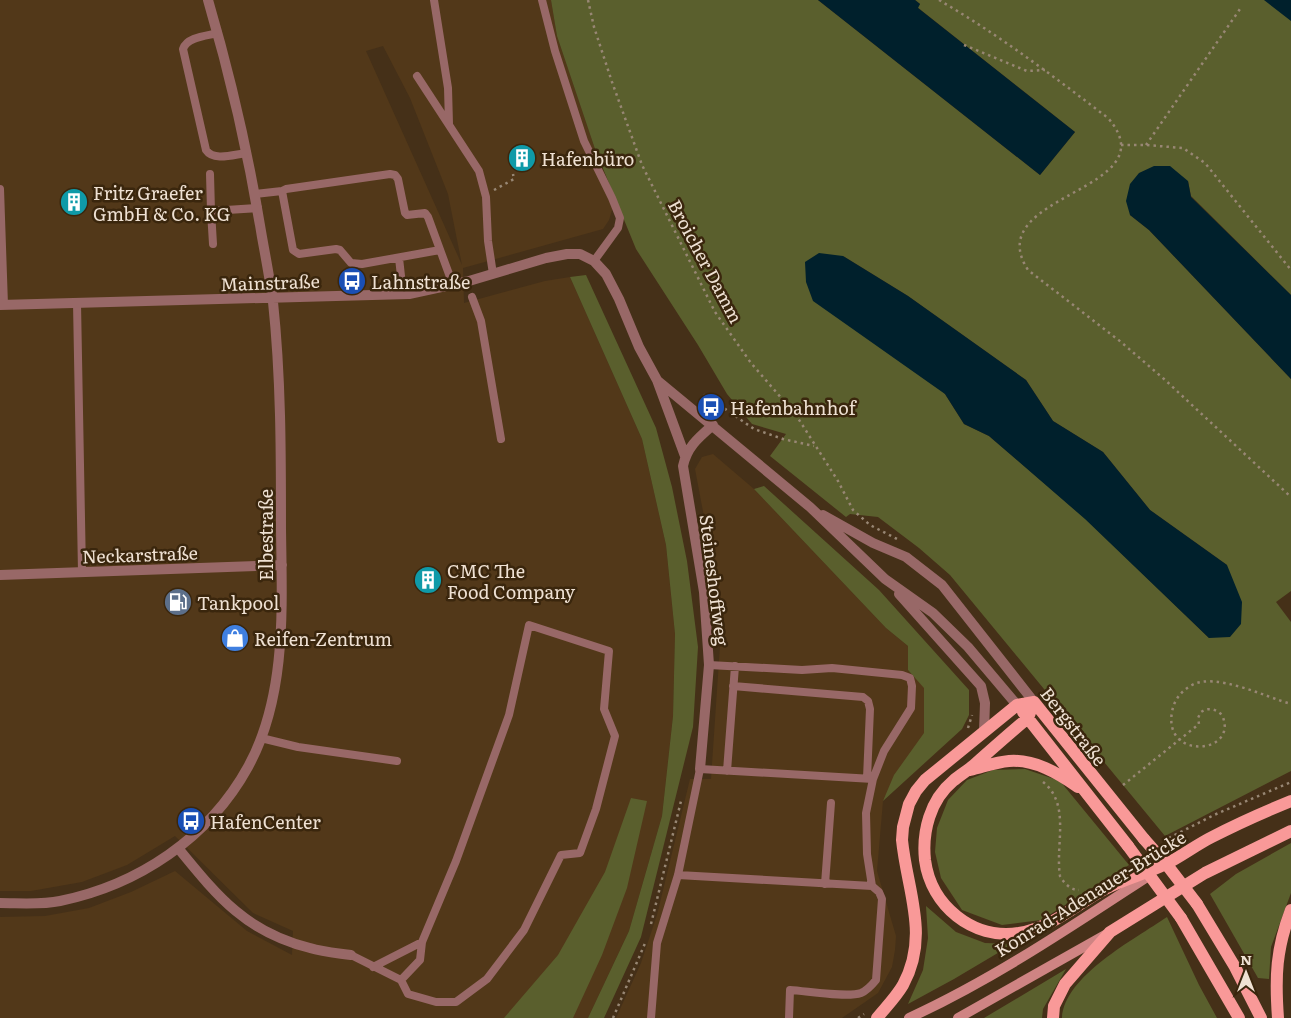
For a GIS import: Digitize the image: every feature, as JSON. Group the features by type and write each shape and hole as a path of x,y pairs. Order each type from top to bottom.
{"main road":[{"path":"877,1018 904,984 915,951 917,934 916,916 902,840 902,827 909,804 925,780 1017,705 1034,702"},
{"path":"1034,702 1028,718 952,782 939,796 929,818 925,832 926,861 934,890 943,904 968,924 982,930 1001,934 1020,932 1044,926 1104,889 1166,864"},
{"name":"Bergstraße","path":"1034,702 1144,839 1167,864 1196,904 1235,968 1261,1018"},
{"name":"Bergstraße","path":"1017,705 1088,794 1181,918 1236,1015"},
{"path":"967,771 1010,760 1034,763 1063,776 1088,794"},
{"name":"Konrad-Adenauer-Brücke","path":"909,1018 991,976 1210,838 1291,801"},
{"path":"958,1018 1110,932 1206,873 1291,831"},
{"path":"1278,1018 1276,993 1277,960 1284,927 1291,910"},
{"path":"1053,1018 1054,1006 1065,984 1110,932"}],"street":[{"path":"208,0 218,33 247,153 258,208 272,299"},
{"name":"Mainstraße","path":"2,305 403,294 453,285 546,258 567,254 580,254 594,261"},
{"name":"Steineshoffweg","path":"594,261 606,274 619,299 639,347 657,380 685,456 683,466 704,592 709,665 700,769"},
{"name":"Elbestraße","path":"0,903 57,902 104,889 147,870 194,834 228,798 248,767 267,723 277,682 280,647 282,565 280,402 272,299"},
{"name":"Bergstraße","path":"657,380 810,507 885,579 940,620 968,647 1017,705"},
{"path":"685,456 692,443 712,425"},
{"name":"Bergstraße","path":"810,507 873,543 906,557 942,585 1034,702"},
{"name":"Neckarstraße","path":"0,575 282,565"},
{"path":"885,579 981,686 985,703 984,732"},
{"path":"178,848 206,883 234,911 268,934 311,949 351,955"}],"lane":[{"path":"434,0 448,88 449,126"},
{"path":"542,0 555,51 584,141 620,218 618,228 594,261"},
{"path":"218,33 188,41 184,44 183,49 206,150 219,156 247,153"},
{"path":"417,76 479,170 486,197 488,241 493,274"},
{"path":"210,174 213,244"},
{"path":"255,194 381,175 390,174 395,176 398,179 404,213 407,215 424,213 428,217 453,285"},
{"path":"0,188 2,305"},
{"path":"282,191 293,250 299,254 336,249 340,250 351,263 362,264 440,250"},
{"path":"211,212 258,208"},
{"path":"400,258 403,294"},
{"path":"472,297 481,321 501,439"},
{"path":"77,303 82,572"},
{"path":"351,955 401,980 408,994 436,1002 456,1002 487,979 524,930 561,855 580,853 596,809 615,736 604,709 609,650 529,625 509,715 456,861 422,942 420,960 401,980"},
{"path":"709,665 802,670 832,668 902,675 910,678 912,708 884,751 870,779"},
{"path":"727,771 735,666"},
{"path":"733,686 863,697 868,701 870,709 870,779 866,813 867,854 872,886"},
{"path":"261,738 298,747 397,761"},
{"path":"651,1018 657,943 678,875 700,769 870,779"},
{"path":"825,884 831,803"},
{"path":"678,875 872,886 879,892 882,899 876,980 870,987 860,993 850,995 790,990 789,1018"},
{"path":"374,968 422,942"}],"path":[{"name":"Broicher Damm","path":"588,0 594,27 642,165 715,312 751,363 796,415 838,481 853,510 870,525 902,542"},
{"path":"939,0 988,29 1046,70 1108,118 1121,137 1121,145 1115,164 1105,173 1043,212 1028,224 1019,242 1020,254 1028,270 1090,317 1164,379 1291,497"},
{"path":"1146,145 1240,9"},
{"path":"964,45 1026,71 1046,70"},
{"path":"1121,145 1183,148 1205,163 1291,270"},
{"path":"479,170 484,172 495,190 514,179 513,174"},
{"path":"693,410 705,395 754,429 783,439 814,446"},
{"path":"1123,785 1194,728 1199,724 1198,718 1201,712 1209,709 1222,715 1225,725 1220,738 1207,746 1189,746 1178,739 1175,734 1171,718 1176,700 1186,689 1199,682 1214,681 1229,684 1291,704"},
{"path":"649,930 682,797"},
{"path":"612,1018 647,940"}],"shaded area":[{"path":"0,0 551,0 557,36 595,149 615,200 609,220 603,229 463,268 464,303 545,281 570,277 642,439 666,545 675,634 673,716 662,816 629,931 588,1018 0,1018 0,917 45,916 89,908 131,892 175,871 247,931 292,955 293,931 253,913 175,836 127,865 82,882 31,891 0,891","holes":["383,46 410,98 448,194 462,265 366,51"]},
{"path":"713,454 754,489 886,628 908,646 908,670 949,713 883,801 877,871 896,936 892,967 878,993 842,1018 616,1018 641,963 657,915 690,779 711,779 720,646 713,578 695,469 702,457"}],"green space":[{"path":"551,0 818,0 1040,175 1075,132 917,7 920,4 915,0 1291,0 1291,295 1191,196 1188,181 1130,215 1149,230 1291,379 1291,591 1276,602 1291,622 1291,771 1165,836 950,575 919,548 878,517 850,514 846,517 770,456 786,434 752,424 727,394 636,249 595,149 557,36","holes":["843,256 908,296 1026,380 1053,421 1103,452 1150,510 1227,565 1209,638 1086,519 989,436 964,424 945,394"]},
{"path":"586,275 656,428 672,487 687,561 698,647 693,727 641,937 604,1018 588,1018 629,931 662,816 673,716 675,634 666,545 642,439 570,277"},
{"path":"764,486 879,590 969,690 969,715 962,729 883,801 894,775 924,733 924,688 908,670 908,646 886,628 754,489"},
{"path":"1025,769 1060,781 1129,865 1041,920 1002,925 962,910 941,878 935,852 937,828 948,800 967,780 993,770"},
{"path":"631,798 647,801 627,888 602,955 573,1018 504,1018 558,955 605,872"},
{"path":"1291,843 1291,893 1271,947 1269,979 1258,978 1210,894 1236,874"},
{"path":"926,906 956,932 985,943 1013,944 908,1004 923,970 928,938"},
{"path":"1167,917 1217,1018 1062,1018 1066,1003 1075,988 1088,973 1103,960"},
{"path":"1066,969 1043,1009 1042,1018 984,1018"}],"water":[{"path":"818,0 915,0 920,4 918,8 1075,132 1040,175"},
{"path":"1264,0 1291,0 1291,21"},
{"path":"1154,166 1170,166 1188,181 1191,197 1291,295 1291,379 1149,230 1130,215 1126,201 1130,184 1139,173"},
{"path":"819,253 843,256 908,296 1026,380 1053,421 1103,452 1150,510 1227,565 1242,602 1241,624 1230,637 1209,638 1085,519 989,436 964,424 945,394 813,301 806,282 805,262"}],"place":[{"name":"Hafenbüro","path":"522,158"},
{"name":"Fritz Graefer GmbH & Co. KG","path":"74,202"},
{"name":"Lahnstraße","path":"352,281"},
{"name":"Hafenbahnhof","path":"711,407"},
{"name":"CMC The Food Company","path":"428,580"},
{"name":"Tankpool","path":"178,602"},
{"name":"Reifen-Zentrum","path":"235,638"},
{"name":"HafenCenter","path":"191,821"}]}
